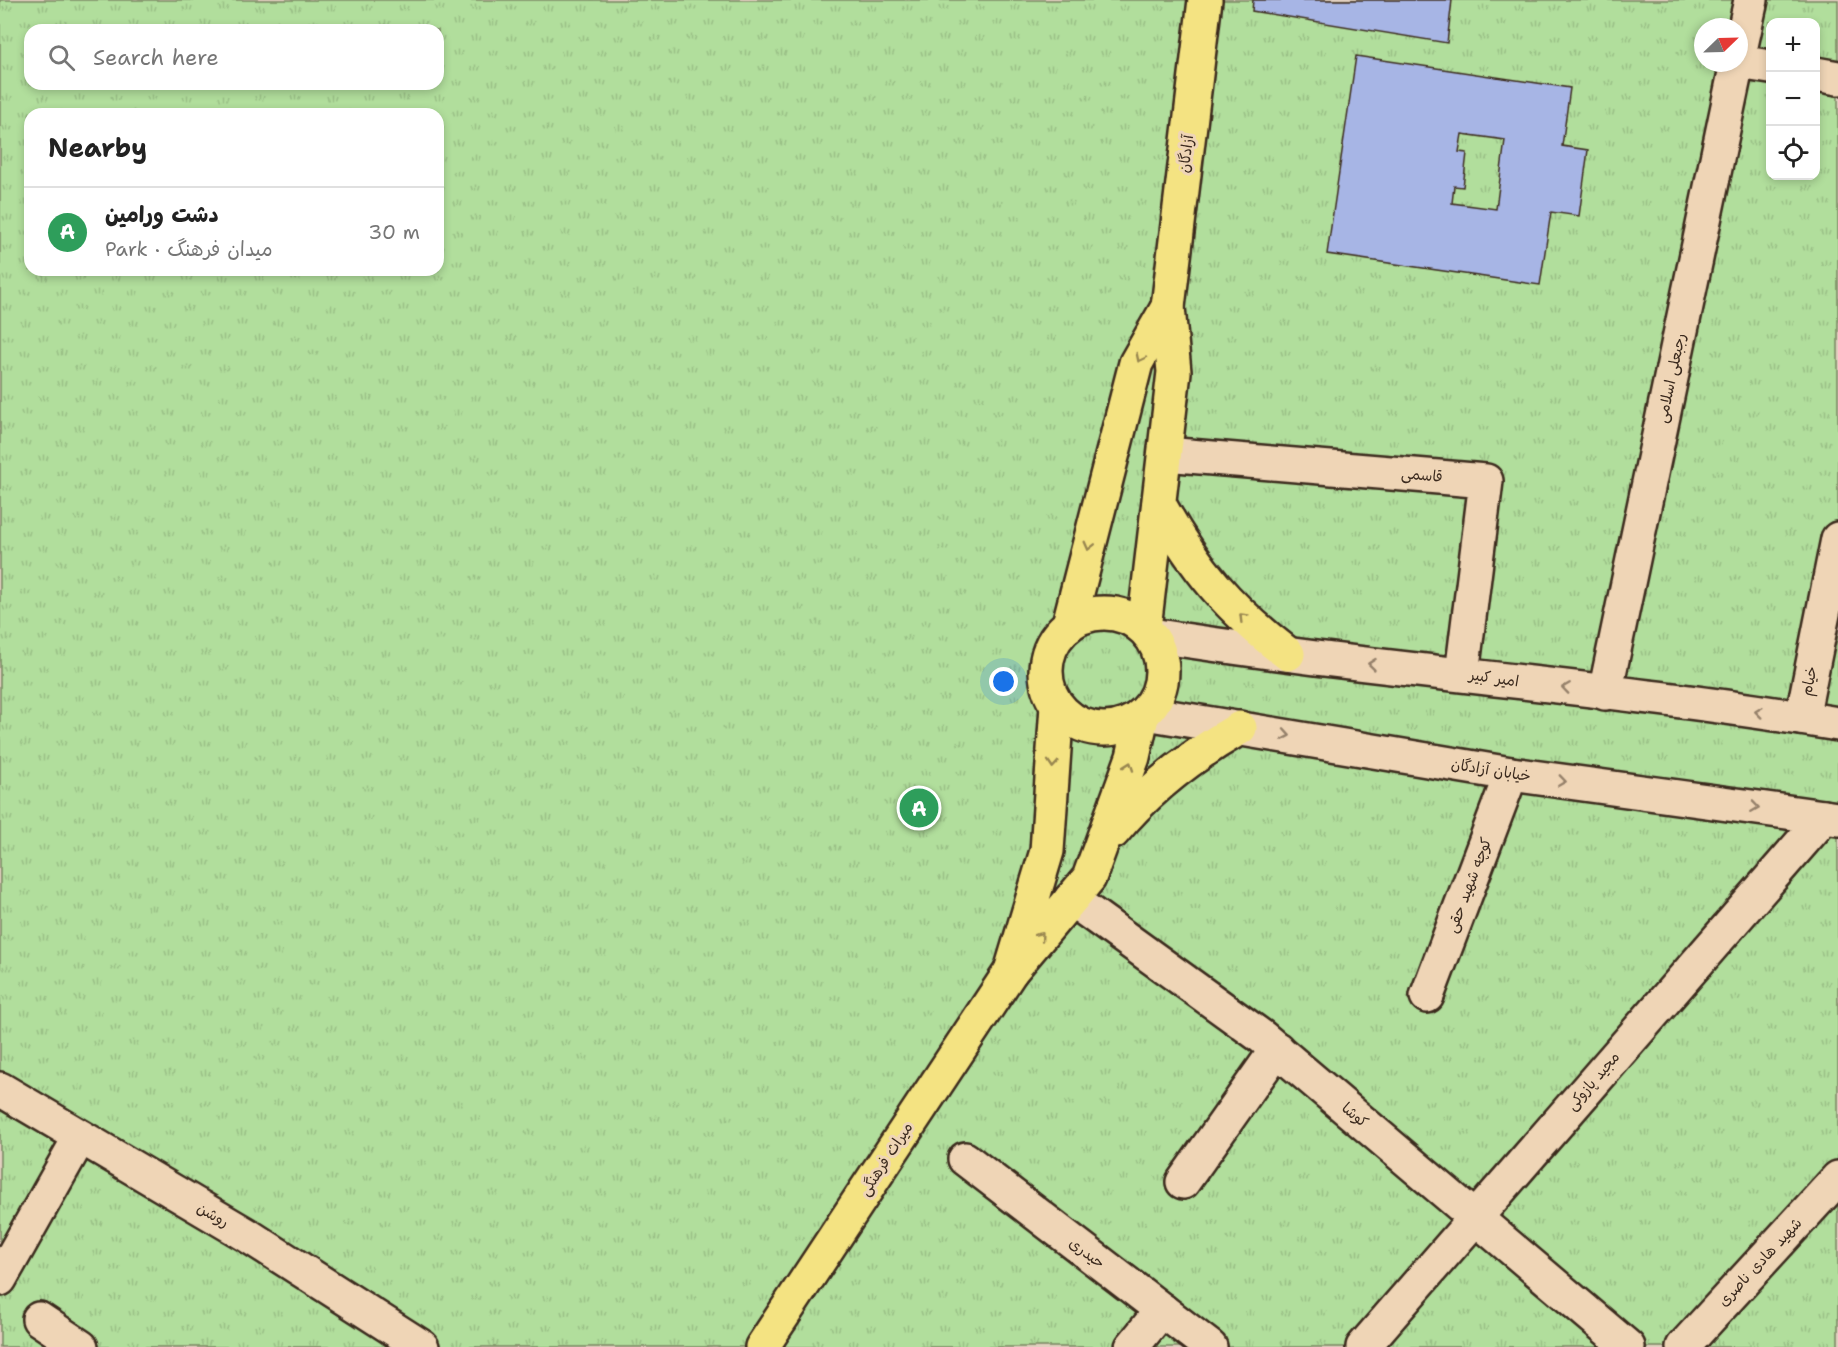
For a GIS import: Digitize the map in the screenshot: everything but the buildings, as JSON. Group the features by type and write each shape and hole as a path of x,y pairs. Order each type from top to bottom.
{"main road":[{"name":"آزادگان","path":"1168,307 1205,0"},
{"path":"1147,631 1174,372 1168,307"},
{"path":"1069,624 1136,363 1168,307"},
{"path":"1160,504 1184,548 1214,588 1248,624 1288,654"},
{"path":"1011,971 1089,878 1133,757 1144,715 1156,699 1162,683 1163,667 1159,650 1147,631 1115,613 1083,616 1069,624 1057,637 1048,654 1046,671 1049,689 1057,706 1070,719 1088,728 1107,730 1125,726 1144,715"},
{"path":"1011,971 1047,851 1057,706"},
{"path":"1102,844 1131,810 1164,778 1200,751 1240,728"},
{"name":"میراث فرهنگی","path":"762,1347 1011,971"}],"street":[{"path":"1746,18 1750,0"},
{"path":"1748,64 1766,66"},
{"name":"رجبعلی اسلامی","path":"1605,693 1736,72"},
{"path":"1820,75 1838,78"},
{"name":"قاسمی","path":"1165,454 1486,481 1461,674"},
{"name":"خیام","path":"1802,718 1838,539"},
{"name":"امیر کبیر","path":"1147,631 1288,654 1461,674 1838,724"},
{"name":"خیابان آزادگان","path":"1144,715 1240,728 1511,774 1831,818"},
{"name":"کوچه شهید حقی","path":"1427,996 1511,774"},
{"name":"مجید پازوکی","path":"1363,1347 1475,1216 1831,818"},
{"name":"کوشا","path":"1071,899 1277,1049 1628,1347"},
{"path":"1183,1182 1277,1049"},
{"name":"روشن","path":"0,1089 247,1234 422,1347"},
{"path":"0,1279 80,1137"},
{"name":"حیدری","path":"965,1159 1210,1347"},
{"name":"شهید هادی ناصری","path":"1683,1347 1838,1178"},
{"path":"1132,1347 1162,1310"},
{"path":"39,1319 81,1347"}],"green space":[{"path":"0,0 1838,0 1838,1347 0,1347"}],"place":[{"name":"دشت ورامین","path":"919,808"}]}
